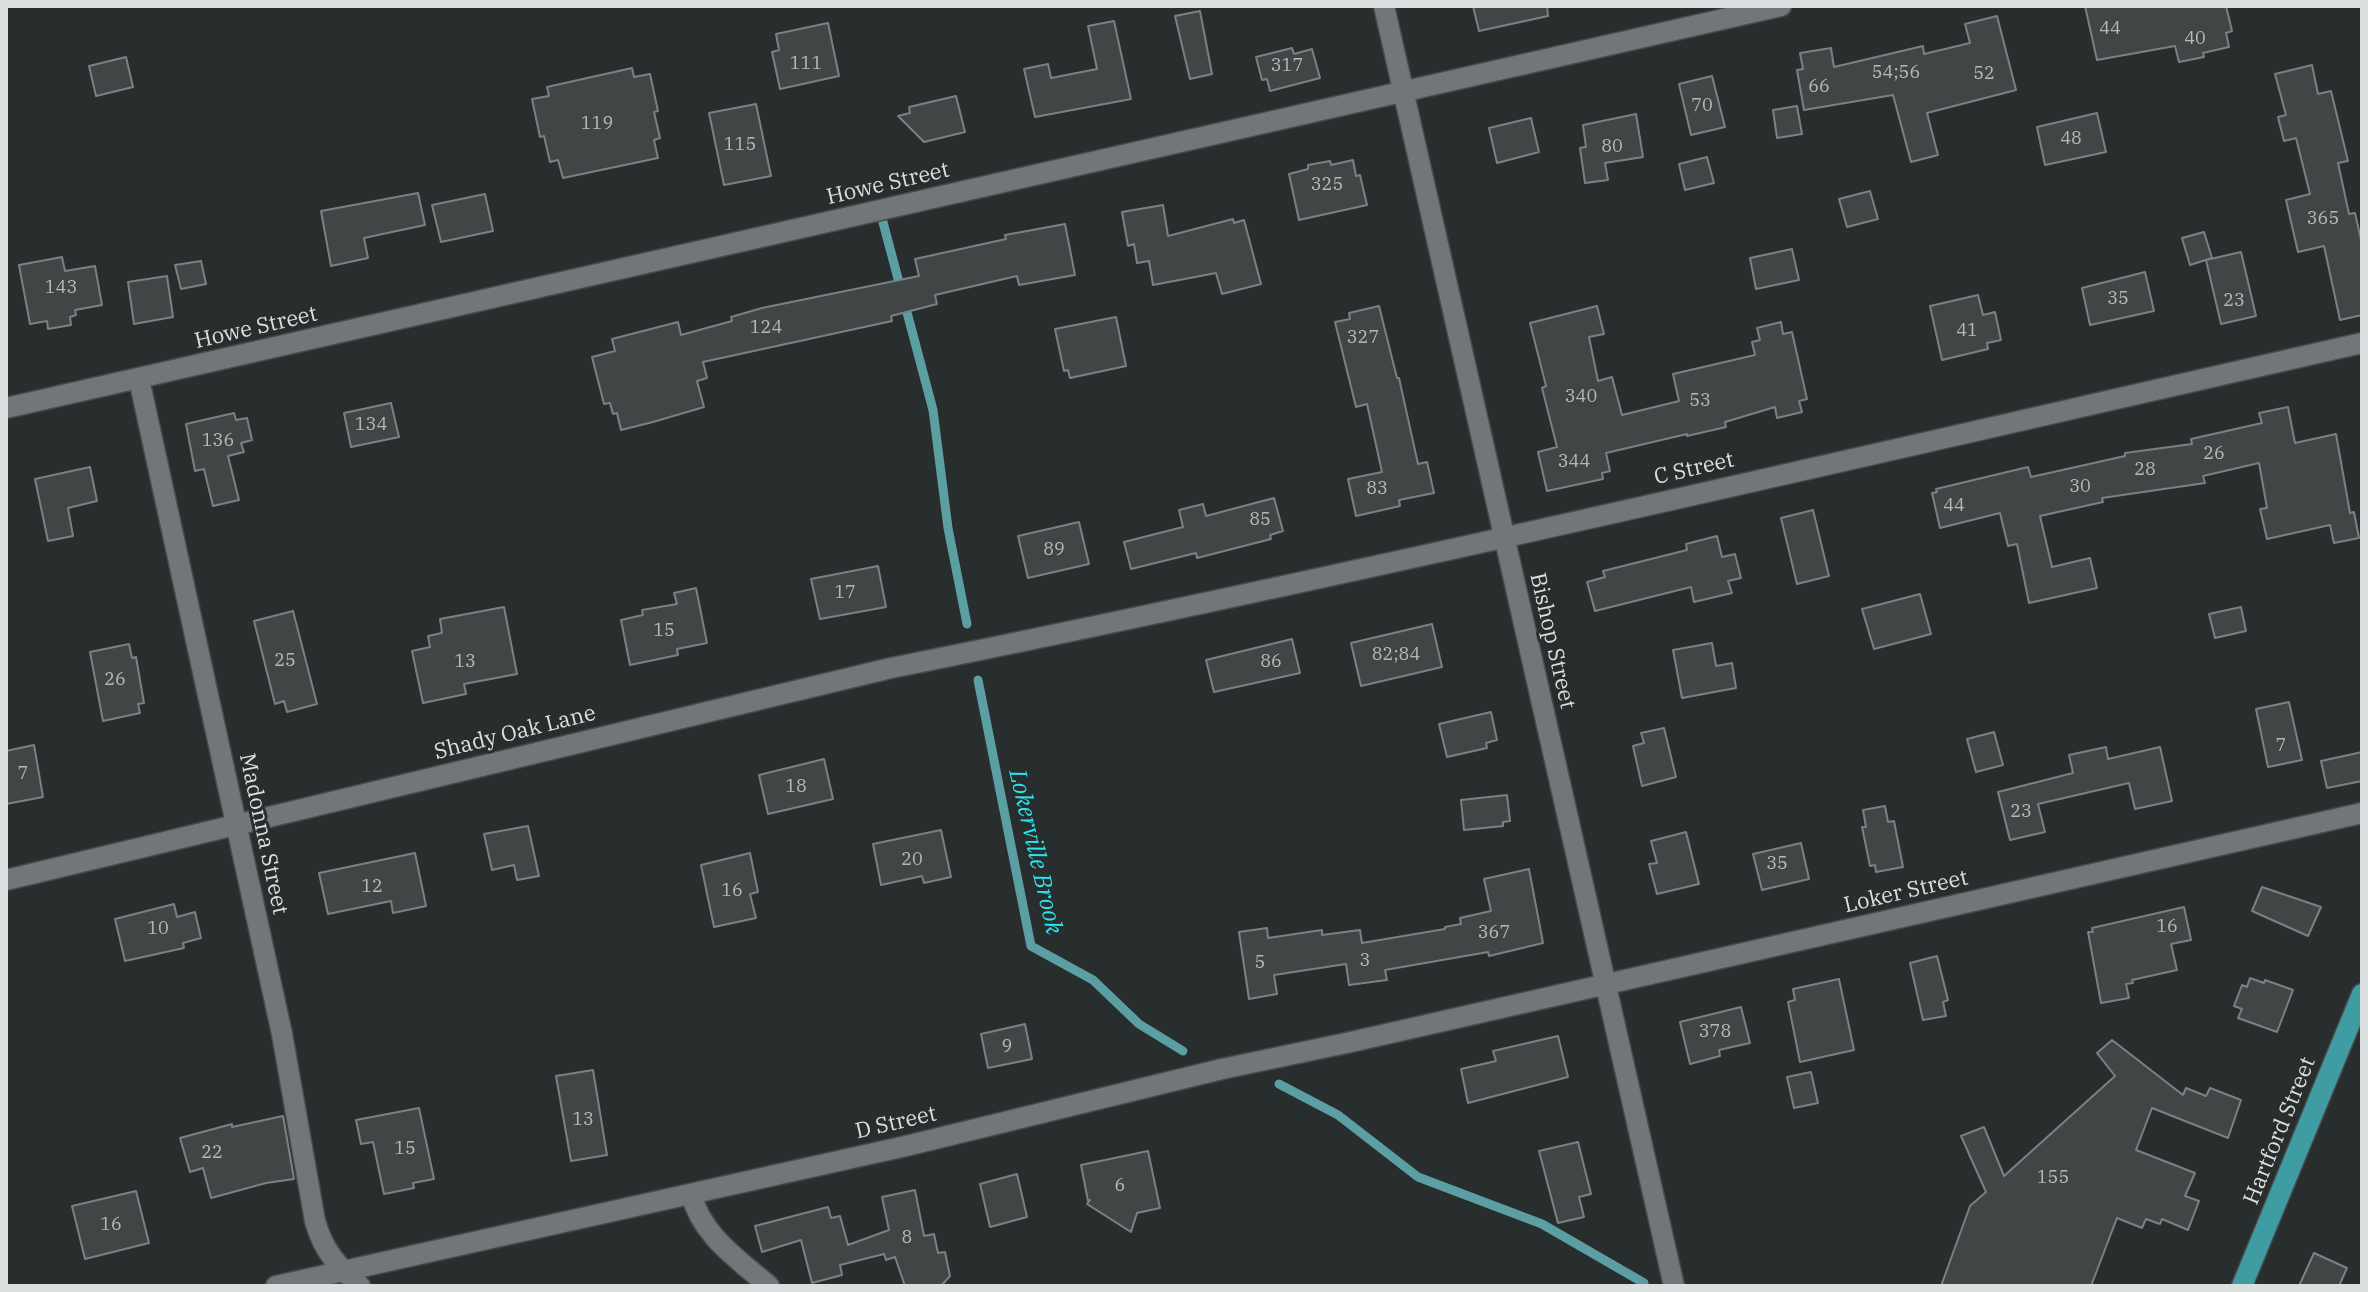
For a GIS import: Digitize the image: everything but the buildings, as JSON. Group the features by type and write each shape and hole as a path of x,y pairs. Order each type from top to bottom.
{"main road":[{"name":"Hartford Street","path":"2242,1286 2359,1007"}],"street":[{"name":"Bishop Street","path":"1384,6 1674,1286"},
{"name":"Howe Street","path":"6,408 1781,6"},
{"name":"C Street","path":"1036,640 2362,343"},
{"name":"Madonna Street","path":"139,379 282,1034 315,1221 321,1242 342,1270 360,1286"},
{"name":"Shady Oak Lane","path":"6,880 891,668 1036,640"},
{"name":"Loker Street","path":"1460,1016 2362,813"},
{"name":"D Street","path":"276,1286 906,1146 1222,1069 1460,1016"},
{"path":"691,1194 704,1226 769,1286"}],"waterway":[{"name":"Lokerville Brook","path":"880,211 933,410 948,528 967,624"},
{"name":"Lokerville Brook","path":"978,680 1031,946 1093,980 1139,1024 1183,1051"},
{"name":"Lokerville Brook","path":"1279,1084 1338,1115 1418,1177 1542,1224 1644,1283"}]}
